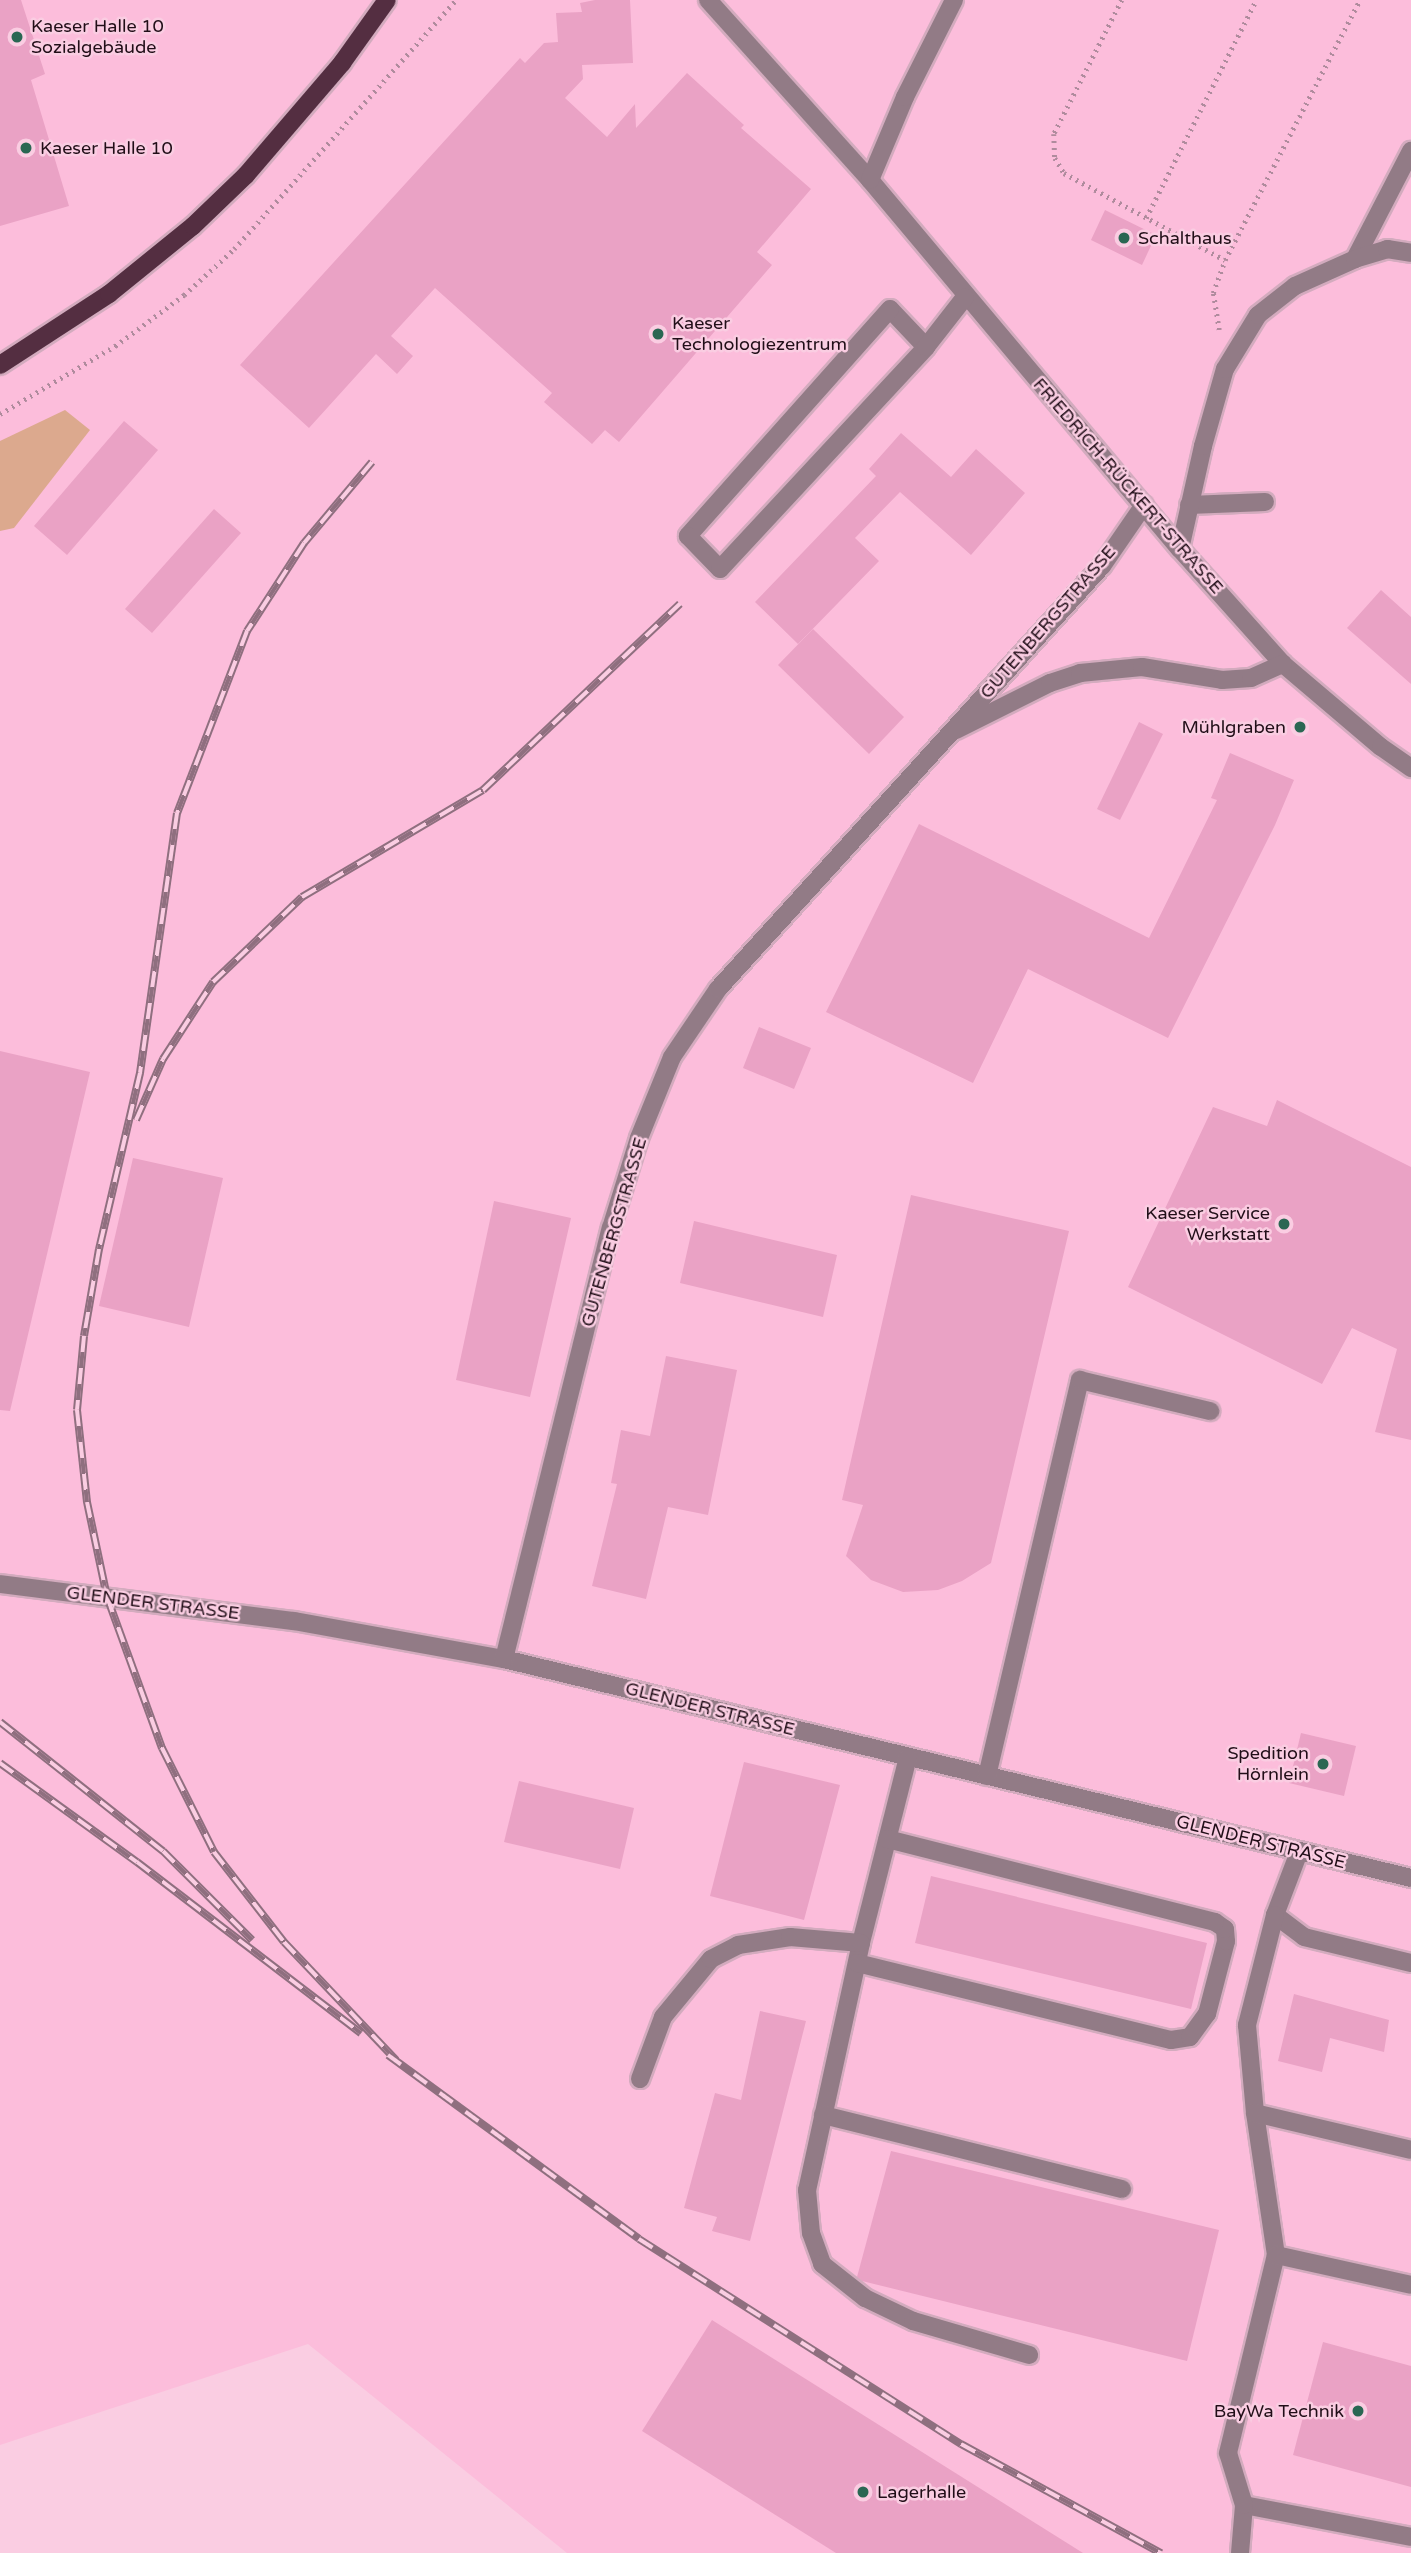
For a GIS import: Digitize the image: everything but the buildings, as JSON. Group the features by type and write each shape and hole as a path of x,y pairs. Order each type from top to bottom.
{"main road":[{"path":"0,365 109,294 193,226 246,175 325,83 387,0"}],"street":[{"name":"FRIEDRICH-RÜCKERT-STRASSE","path":"708,0 870,180 965,297 1180,550 1283,664 1381,747 1411,768"},
{"path":"870,180 905,97 954,0"},
{"path":"1355,259 1411,151"},
{"path":"1180,550 1189,505 1225,369 1258,315 1296,286 1355,259 1387,249 1411,253"},
{"path":"926,347 890,309 688,536 720,569 926,347 965,297"},
{"path":"1189,505 1265,502"},
{"name":"GUTENBERGSTRASSE","path":"505,1659 611,1228 639,1138 672,1057 718,989 1102,566 1144,505"},
{"name":"GUTENBERGSTRASSE","path":"947,735 1050,683 1080,673 1142,667 1222,680 1251,678 1283,664"},
{"path":"987,1776 1080,1380 1210,1411"},
{"name":"GLENDER STRASSE","path":"0,1584 294,1621 505,1659 1411,1878"},
{"path":"908,1757 861,1943 807,2190 811,2233 821,2264 865,2298 913,2321 1029,2355"},
{"path":"857,1963 1171,2040 1189,2036 1207,2014 1226,1941 1225,1929 1215,1922 887,1839"},
{"path":"1240,2553 1244,2505 1228,2453 1276,2255 1255,2113 1248,2025 1275,1915 1299,1852"},
{"path":"1275,1915 1304,1937 1411,1963"},
{"path":"639,2079 663,2017 711,1959 738,1945 790,1937 861,1943"},
{"path":"1255,2113 1411,2150"},
{"path":"823,2115 1122,2189"},
{"path":"1276,2255 1411,2285"},
{"path":"1244,2505 1411,2538"}],"path":[{"path":"0,414 115,346 184,295 234,249 456,0"},
{"path":"1122,0 1054,134 1055,158 1064,173 1225,260"},
{"path":"1146,218 1256,0"},
{"path":"1225,369 1213,293 1225,260 1360,0"}],"shaded area":[{"path":"0,0 1411,0 1411,2553 567,2553 308,2344 0,2445"},
{"path":"65,410 90,430 14,528 0,531 0,441"}],"railway":[{"path":"372,462 304,543 247,631 177,813 140,1073 99,1249 84,1336 77,1410 87,1502 107,1597 162,1748 214,1852 284,1942 396,2060"},
{"path":"136,1120 163,1059 213,982 302,897 483,790 680,604"},
{"path":"0,1722 163,1851 252,1940"},
{"path":"0,1763 137,1862 361,2033"},
{"path":"388,2055 639,2239 961,2444 1161,2553"}],"place":[{"name":"Kaeser Halle 10 Sozialgebäude","path":"17,37"},
{"name":"Kaeser Halle 10","path":"26,148"},
{"name":"Schalthaus","path":"1124,238"},
{"name":"Kaeser Technologiezentrum","path":"658,334"},
{"name":"Mühlgraben","path":"1300,727"},
{"name":"Kaeser Service Werkstatt","path":"1284,1224"},
{"name":"Spedition Hörnlein","path":"1323,1764"},
{"name":"BayWa Technik","path":"1358,2411"},
{"name":"Lagerhalle","path":"863,2492"}]}
